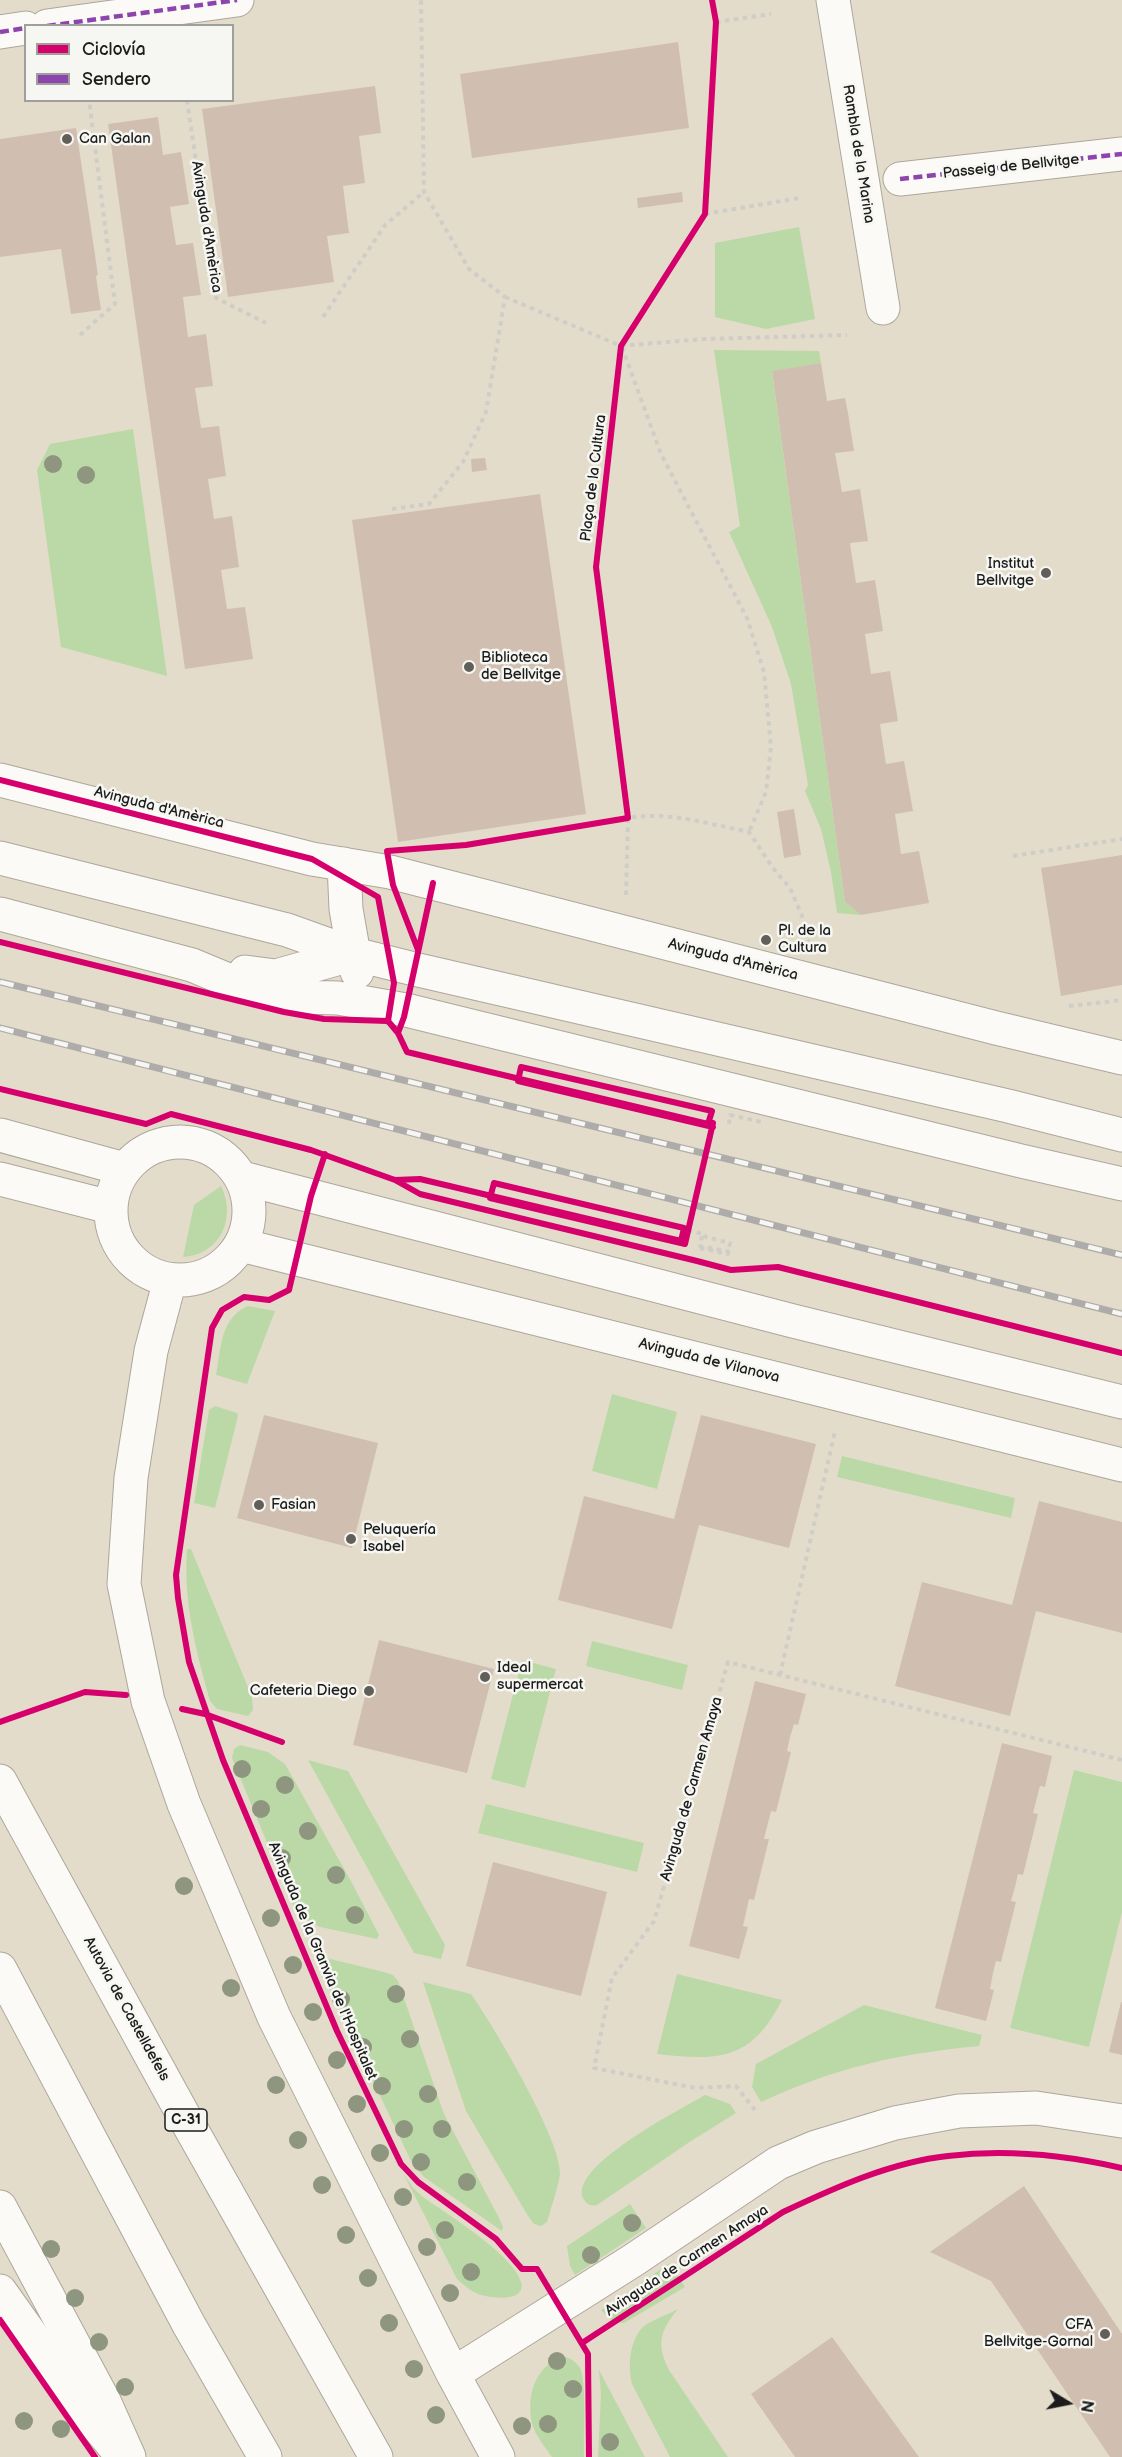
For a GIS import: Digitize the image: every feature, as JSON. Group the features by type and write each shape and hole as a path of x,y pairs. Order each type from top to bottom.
{"main road":[{"path":"59,24 237,0"},
{"name":"Rambla de la Marina","path":"833,0 884,308"},
{"path":"0,32 24,28"},
{"name":"Passeig de Bellvitge","path":"900,179 1122,154"},
{"name":"Avinguda d'Amèrica","path":"0,780 312,859 390,872 1122,1058"},
{"path":"0,858 287,930 354,954 1008,1106 1122,1135"},
{"path":"344,864 346,909 362,1001"},
{"path":"0,914 192,965 276,976 354,954"},
{"path":"192,965 240,985 300,997 362,1001 406,1010 1122,1184"},
{"path":"0,1135 124,1169"},
{"path":"170,1142 195,1142 208,1146 228,1159 243,1179 249,1202 249,1222 241,1245 229,1261 209,1275 194,1280 170,1280 147,1272 130,1259 116,1239 111,1207 116,1183 124,1169 142,1152 170,1142"},
{"path":"0,1179 111,1207"},
{"path":"243,1179 793,1321 1122,1402"},
{"name":"Avinguda de Vilanova","path":"241,1245 1122,1465"},
{"path":"170,1280 151,1351 131,1478 124,1584 148,1701 184,1804 274,2017 453,2374 498,2457"},
{"name":"Autovia de Castelldefels","path":"0,1781 185,2118 376,2457"},
{"path":"0,1969 189,2325 265,2457"},
{"name":"Avinguda de Carmen Amaya","path":"453,2374 632,2261 778,2163 816,2148 895,2123 959,2111 1036,2108 1122,2121"},
{"path":"0,2207 104,2401 129,2457"},
{"path":"0,2291 88,2415 123,2457"}],"path":[{"path":"421,0 424,192 469,269 505,297 621,346 704,339 847,335"},
{"path":"716,22 771,14"},
{"path":"80,335 116,304 89,102"},
{"path":"323,317 386,225 424,192"},
{"path":"705,214 800,198"},
{"path":"392,509 429,504 463,462 486,412 505,297"},
{"path":"621,346 661,454 747,618 764,672 771,747 766,792 749,832"},
{"path":"437,847 466,845 646,815 677,816 749,832 772,868 790,888 812,953"},
{"path":"1013,856 1122,839"},
{"path":"401,907 414,940"},
{"path":"1059,1007 1122,1000"},
{"path":"729,1124 730,1115 762,1122"},
{"path":"691,1219 685,1232 733,1241 730,1252 720,1250 700,1246 702,1236 730,1243 728,1254 700,1248"},
{"path":"780,1675 843,1395"},
{"path":"52,1704 85,1692 116,1694"},
{"path":"202,1704 209,1723"},
{"path":"182,1709 206,1714 282,1742"}],"green space":[{"path":"799,227 815,319 766,329 715,317 715,243"},
{"path":"714,350 819,351 821,363 772,372 845,902 861,915 837,913 821,829 805,791 808,785 791,684 772,627 729,532 740,526"},
{"path":"133,429 167,676 61,647 37,470 50,444"},
{"path":"221,1186 227,1210 222,1233 207,1250 183,1257 194,1205"},
{"path":"248,1306 275,1311 247,1384 216,1375 223,1335 227,1326 239,1311"},
{"path":"612,1394 677,1412 657,1489 592,1471"},
{"path":"215,1406 237,1413 238,1416 215,1508 194,1503 209,1410"},
{"path":"842,1456 1015,1498 1011,1518 837,1477"},
{"path":"187,1549 191,1549 252,1697 253,1710 248,1716 217,1709 210,1701 189,1607"},
{"path":"592,1641 688,1665 682,1690 586,1666"},
{"path":"522,1660 556,1669 525,1788 491,1779"},
{"path":"240,1745 268,1752 285,1764 352,1883 379,1935 377,1939 320,1927 304,1919 295,1910 232,1758 234,1749"},
{"path":"308,1760 348,1771 445,1945 441,1959 414,1953"},
{"path":"1074,1770 1122,1782 1122,1912 1089,2047 1010,2028"},
{"path":"486,1804 644,1843 637,1872 478,1833"},
{"path":"318,1956 384,1972 393,1975 398,1981 444,2114 498,2216 503,2227 502,2231 424,2177 412,2163 316,1961"},
{"path":"677,1974 782,2000 758,2035 745,2046 716,2056 657,2054"},
{"path":"423,1982 471,1994 509,2055 538,2110 558,2158 560,2174 547,2222 541,2226 534,2224 528,2216 466,2111"},
{"path":"864,2005 982,2035 979,2046 921,2053 868,2064 816,2080 761,2102 752,2087 756,2064"},
{"path":"705,2095 730,2104 736,2113 597,2205 586,2203 582,2188 591,2173 607,2157 651,2126"},
{"path":"403,2173 413,2188 423,2197 478,2236 506,2260 516,2271 521,2282 518,2294 504,2298 481,2295 457,2279"},
{"path":"630,2204 646,2228 575,2275 570,2266 567,2246"},
{"path":"670,2263 685,2287 624,2323 613,2322 601,2310"},
{"path":"678,2309 664,2331 662,2353 669,2370 728,2457 670,2457 632,2384 630,2356 637,2335 648,2323"},
{"path":"565,2357 577,2364 582,2375 584,2457 552,2457 533,2427 530,2413 532,2392 540,2374 546,2366"},
{"path":"599,2370 645,2457 598,2457 601,2394"}],"building":[{"path":"678,42 689,128 472,158 460,74"},
{"path":"375,86 381,133 359,136 365,183 343,186 349,233 327,236 334,282 228,297 202,109"},
{"path":"158,117 163,155 181,152 189,204 170,207 176,245 193,243 201,295 183,297 188,337 206,334 213,386 195,388 201,428 219,426 226,476 208,479 214,519 232,516 239,567 221,570 227,609 245,607 253,659 185,669 108,124"},
{"path":"76,128 101,310 71,314 61,249 0,257 0,139"},
{"path":"682,192 683,202 638,208 637,198"},
{"path":"821,363 827,401 845,398 848,413 854,451 835,453 842,492 860,489 868,541 850,543 856,583 875,580 883,631 865,634 871,674 890,671 898,721 880,724 886,764 904,761 913,811 895,814 901,854 919,851 929,903 861,915 845,902 772,371"},
{"path":"485,458 487,470 472,472 471,459"},
{"name":"Biblioteca de Bellvitge","path":"540,494 586,814 398,842 352,520"},
{"path":"794,809 801,855 784,858 777,812"},
{"path":"1122,855 1122,985 1061,996 1041,868"},
{"path":"264,1415 378,1443 352,1548 237,1518"},
{"path":"701,1415 816,1444 789,1548 699,1525 672,1629 558,1600 584,1496 674,1519"},
{"path":"1039,1501 1122,1522 1122,1633 1036,1611 1010,1716 895,1686 922,1582 1012,1605"},
{"path":"379,1640 494,1669 467,1773 353,1745"},
{"path":"755,1681 806,1694 798,1725 794,1724 790,1737 787,1751 791,1752 776,1812 771,1811 764,1839 769,1839 754,1900 749,1899 743,1926 748,1927 739,1959 689,1946"},
{"path":"1002,1743 1052,1756 1045,1787 1040,1786 1033,1813 1038,1814 1023,1875 1018,1874 1011,1901 1016,1902 1001,1962 996,1961 993,1973 990,1989 994,1990 986,2021 935,2008"},
{"path":"493,1862 607,1892 581,1996 466,1966"},
{"path":"1122,2002 1122,2055 1109,2052"},
{"path":"1024,2186 1122,2334 1122,2457 1110,2457 991,2281 930,2252"},
{"path":"832,2337 919,2457 795,2457 751,2394"}],"railway":[{"path":"0,982 1122,1255"},
{"path":"0,1028 1122,1314"}],"marked path":[{"path":"62,24 237,0"},
{"path":"0,32 24,28"},
{"path":"900,179 1122,154"}],"cycle path":[{"name":"Plaça de la Cultura","path":"418,950 393,885 387,851 466,845 628,818 596,567 621,346 705,214 716,22 712,0"},
{"path":"0,780 312,859 378,897 394,983 388,1021"},
{"path":"398,1033 404,1017 433,883"},
{"path":"0,942 284,1012 324,1019 388,1021 398,1033 407,1052 708,1124 712,1111 521,1067 518,1081 713,1127"},
{"path":"0,1089 146,1124 171,1114 311,1150 395,1180 420,1179 681,1241 684,1228 494,1183 490,1198 685,1244 713,1123"},
{"name":"Avinguda de la Granvia de l'Hospitalet","path":"325,1154 311,1196 289,1290 269,1300 244,1297 222,1310 212,1328 176,1575 189,1662 223,1760 337,2031 401,2164 418,2182 496,2239 522,2269 537,2269 588,2354 589,2457"},
{"path":"395,1180 420,1194 731,1270 778,1267 1122,1353"},
{"path":"0,1722 85,1692 126,1695"},
{"path":"182,1709 205,1714 282,1742"},
{"path":"582,2343 783,2212 843,2185 884,2170 927,2159 992,2153 1035,2154 1122,2168"},
{"path":"0,2320 95,2457"}],"place":[{"name":"Can Galan","path":"67,139"},
{"name":"Institut Bellvitge","path":"1046,573"},
{"name":"Biblioteca de Bellvitge","path":"469,667"},
{"name":"Pl. de la Cultura","path":"766,940"},
{"name":"Fasian","path":"259,1505"},
{"name":"Peluquería Isabel","path":"351,1539"},
{"name":"Ideal supermercat","path":"485,1677"},
{"name":"Cafeteria Diego","path":"369,1691"},
{"name":"CFA Bellvitge-Gornal","path":"1105,2334"}]}
